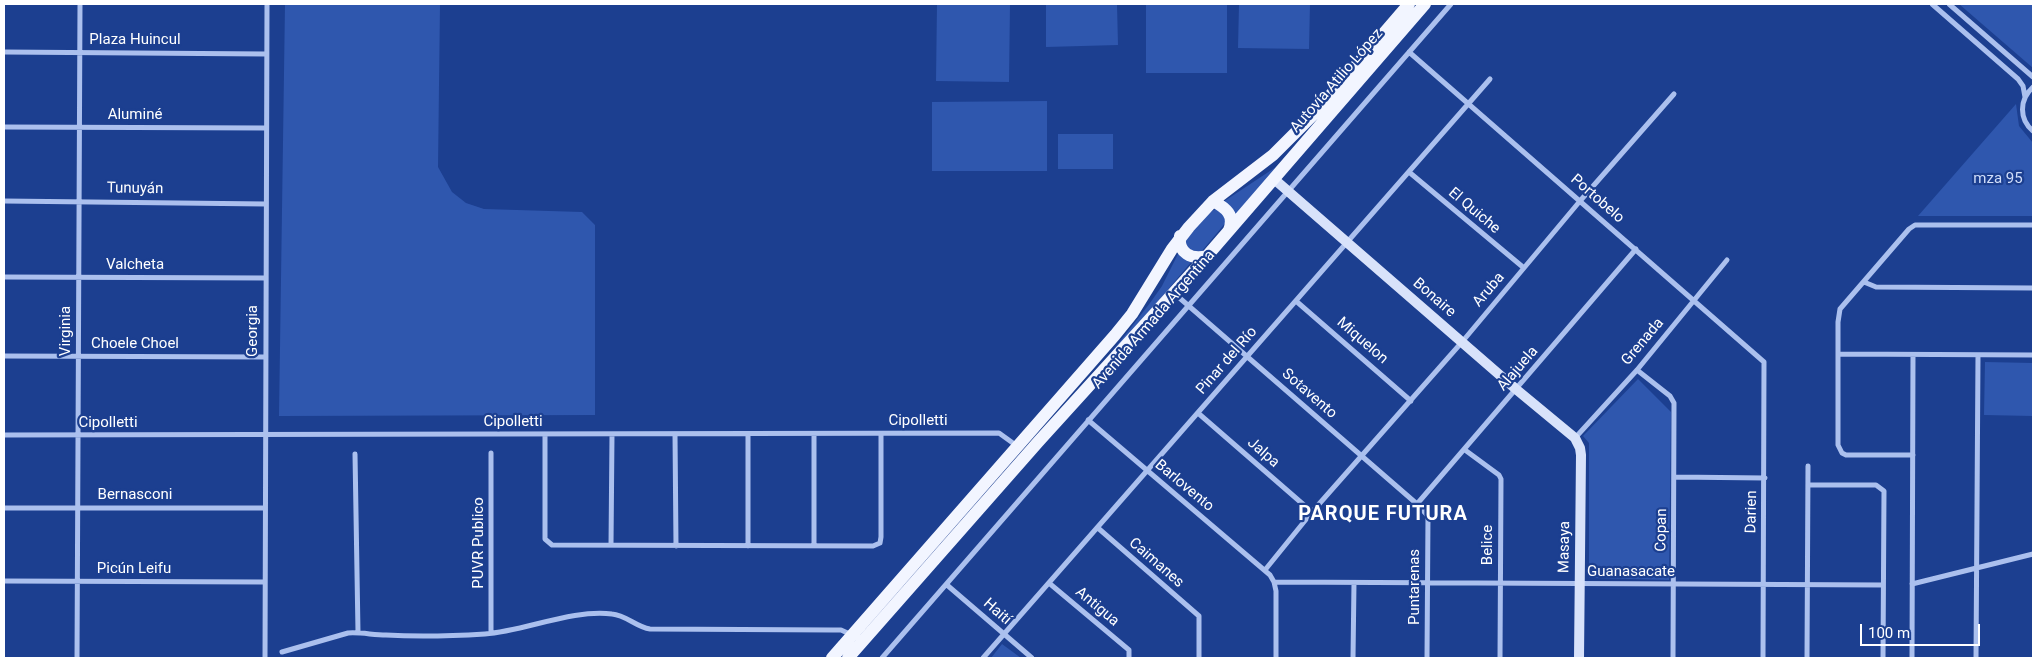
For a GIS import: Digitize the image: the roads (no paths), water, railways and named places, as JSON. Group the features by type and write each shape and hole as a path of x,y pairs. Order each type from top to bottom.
{"main road":[{"name":"Autovía Atilio López","path":"1273,155 1316,112 1409,4"},
{"name":"Autovía Atilio López","path":"1274,179 1425,4"},
{"name":"Avenida Armada Argentina","path":"832,658 1132,314 1180,236 1213,201 1273,155"},
{"name":"Avenida Armada Argentina","path":"848,658 1274,179"},
{"path":"1213,201 1229,212 1232,219 1229,230"},
{"path":"1180,236 1180,245 1185,254 1194,258 1206,256"}],"street":[{"name":"Virginia","path":"77,658 80,4"},
{"name":"Georgia","path":"265,658 266,4"},
{"name":"Avenida Armada Argentina","path":"882,658 1451,4"},
{"path":"1932,4 2018,79 2023,86 2025,97"},
{"path":"1949,4 2033,77"},
{"name":"Plaza Huincul","path":"4,52 266,54"},
{"name":"Portobelo","path":"1409,52 1761,358 1765,366"},
{"name":"Pinar del Río","path":"983,658 1490,79"},
{"path":"2033,87 2025,97 2022,105 2025,123 2033,131"},
{"name":"Aruba","path":"1264,570 1674,94"},
{"name":"Aluminé","path":"4,127 266,128"},
{"name":"El Quiche","path":"1409,172 1524,268"},
{"name":"Bonaire","path":"1274,179 1517,390 1576,438"},
{"name":"Tunuyán","path":"4,201 266,204"},
{"path":"1913,455 1846,455 1839,450 1838,354 1840,310 1908,229 1915,225 2033,225"},
{"name":"Alajuela","path":"1418,504 1636,250"},
{"name":"Grenada","path":"1576,438 1636,370 1727,260"},
{"name":"Valcheta","path":"4,277 266,278"},
{"path":"1864,282 1876,287 2033,288"},
{"name":"Sotavento","path":"1173,293 1418,504 1428,516"},
{"name":"Miquelon","path":"1296,301 1410,401"},
{"path":"1838,354 2033,355"},
{"path":"1912,658 1913,354"},
{"path":"1976,658 1978,355"},
{"name":"Choele Choel","path":"4,356 266,357"},
{"name":"Darien","path":"1763,658 1765,366"},
{"name":"Copan","path":"1636,370 1670,396 1674,403 1673,658"},
{"name":"Jalpa","path":"1198,413 1312,512"},
{"name":"Barlovento","path":"1088,420 1264,570"},
{"name":"Cipolletti","path":"4,435 266,436 999,433 1018,447"},
{"path":"611,545 612,434"},
{"path":"675,434 676,546"},
{"path":"748,434 748,546"},
{"path":"814,434 814,546"},
{"path":"545,435 545,539 546,542 552,545 873,546 880,544 882,537 881,434"},
{"name":"Masaya","path":"1576,438 1581,454 1579,658"},
{"name":"Belice","path":"1466,450 1499,475 1501,479 1500,658"},
{"name":"PUVR Publico","path":"491,453 491,633"},
{"path":"355,454 358,632"},
{"path":"1807,658 1808,466"},
{"path":"1675,477 1765,478"},
{"path":"1808,485 1876,485 1882,488 1884,494 1883,658"},
{"name":"Bernasconi","path":"4,508 265,508"},
{"name":"Puntarenas","path":"1427,658 1428,516"},
{"name":"Caimanes","path":"1098,528 1199,616 1199,658"},
{"path":"1912,584 2033,554"},
{"path":"1264,570 1274,582 1276,658"},
{"name":"Picún Leifu","path":"4,581 264,582"},
{"name":"Guanasacate","path":"1274,582 1884,585"},
{"name":"Antigua","path":"1049,583 1129,650 1129,658"},
{"path":"1353,658 1354,583"},
{"name":"Haití","path":"947,585 1032,658"},
{"path":"282,652 348,633 358,632 387,636 491,633 605,613 621,616 640,627 650,629 841,630 852,635"}],"district":[{"name":"PARQUE FUTURA","path":"1383,515"}],"park label":[{"name":"mza 95","path":"1998,179"}]}
